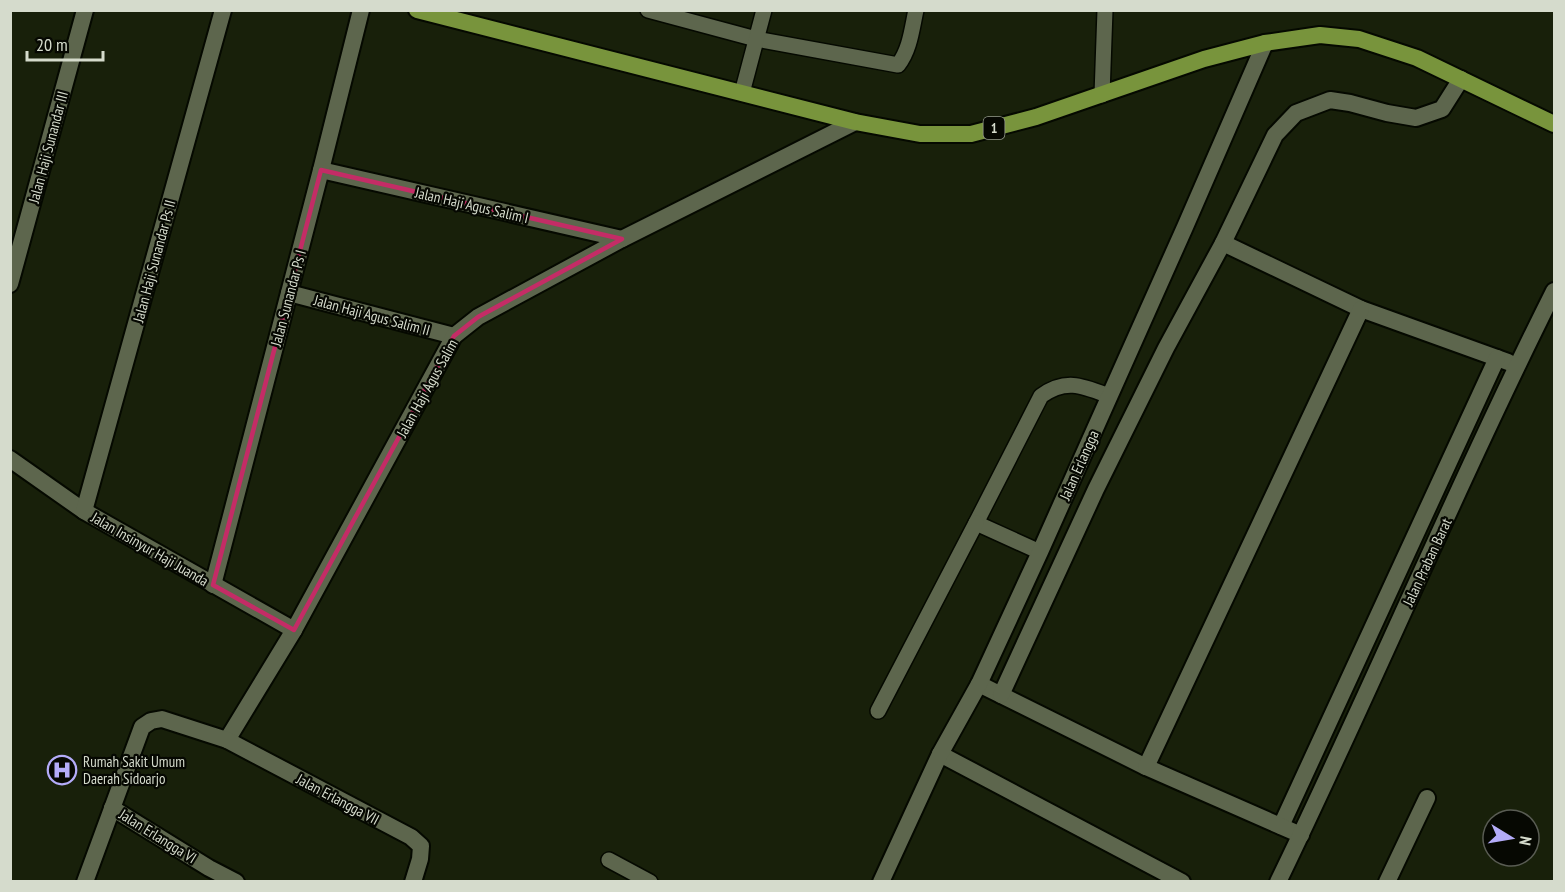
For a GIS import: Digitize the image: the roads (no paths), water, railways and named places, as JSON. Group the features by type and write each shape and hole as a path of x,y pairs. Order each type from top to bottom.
{"highway":[{"name":"1","path":"417,10 855,122 920,134 971,134 1036,117 1204,59 1265,44 1320,35 1359,39 1417,57 1554,124"}],"street":[{"name":"Jalan Haji Sunandar III","path":"10,284 85,10"},
{"name":"Jalan Haji Sunandar Ps II","path":"84,511 223,10"},
{"name":"Jalan Sunandar Ps I","path":"213,585 361,10"},
{"name":"Jalan Erlangga","path":"881,882 940,754 979,684 1040,552 1265,44"},
{"path":"1001,695 1096,489 1166,348 1223,243 1275,135 1296,113 1330,100 1416,118 1442,109 1461,79"},
{"name":"Jalan Haji Agus Salim","path":"231,732 294,630 454,336 478,317 622,239 855,122"},
{"name":"Jalan Haji Agus Salim I","path":"321,170 622,239"},
{"path":"1223,243 1360,309 1517,365"},
{"name":"Jalan Praban Barat","path":"1278,882 1517,365 1554,291"},
{"name":"Jalan Haji Agus Salim II","path":"289,293 454,336"},
{"path":"1146,767 1360,309"},
{"path":"1281,826 1497,358"},
{"name":"Jalan Insinyur Haji Juanda","path":"10,459 84,511 294,630"},
{"path":"979,684 1146,767 1301,835"},
{"path":"85,882 142,727 151,721 162,719 231,732"},
{"name":"Jalan Erlangga VII","path":"231,732 411,837 421,846 414,879"},
{"path":"940,754 1182,882"},
{"path":"1387,882 1427,798"},
{"name":"Jalan Erlangga VI","path":"112,808 207,875 236,882"}],"lane":[{"path":"648,10 756,39 898,65 906,50 916,10"},
{"path":"742,93 764,10"},
{"path":"1102,95 1105,10"},
{"path":"878,711 1041,396 1051,389 1082,386 1109,396"},
{"path":"976,523 1040,552"},
{"path":"609,860 650,882"}],"place":[{"name":"Rumah Sakit Umum Daerah Sidoarjo","path":"62,770"}]}
